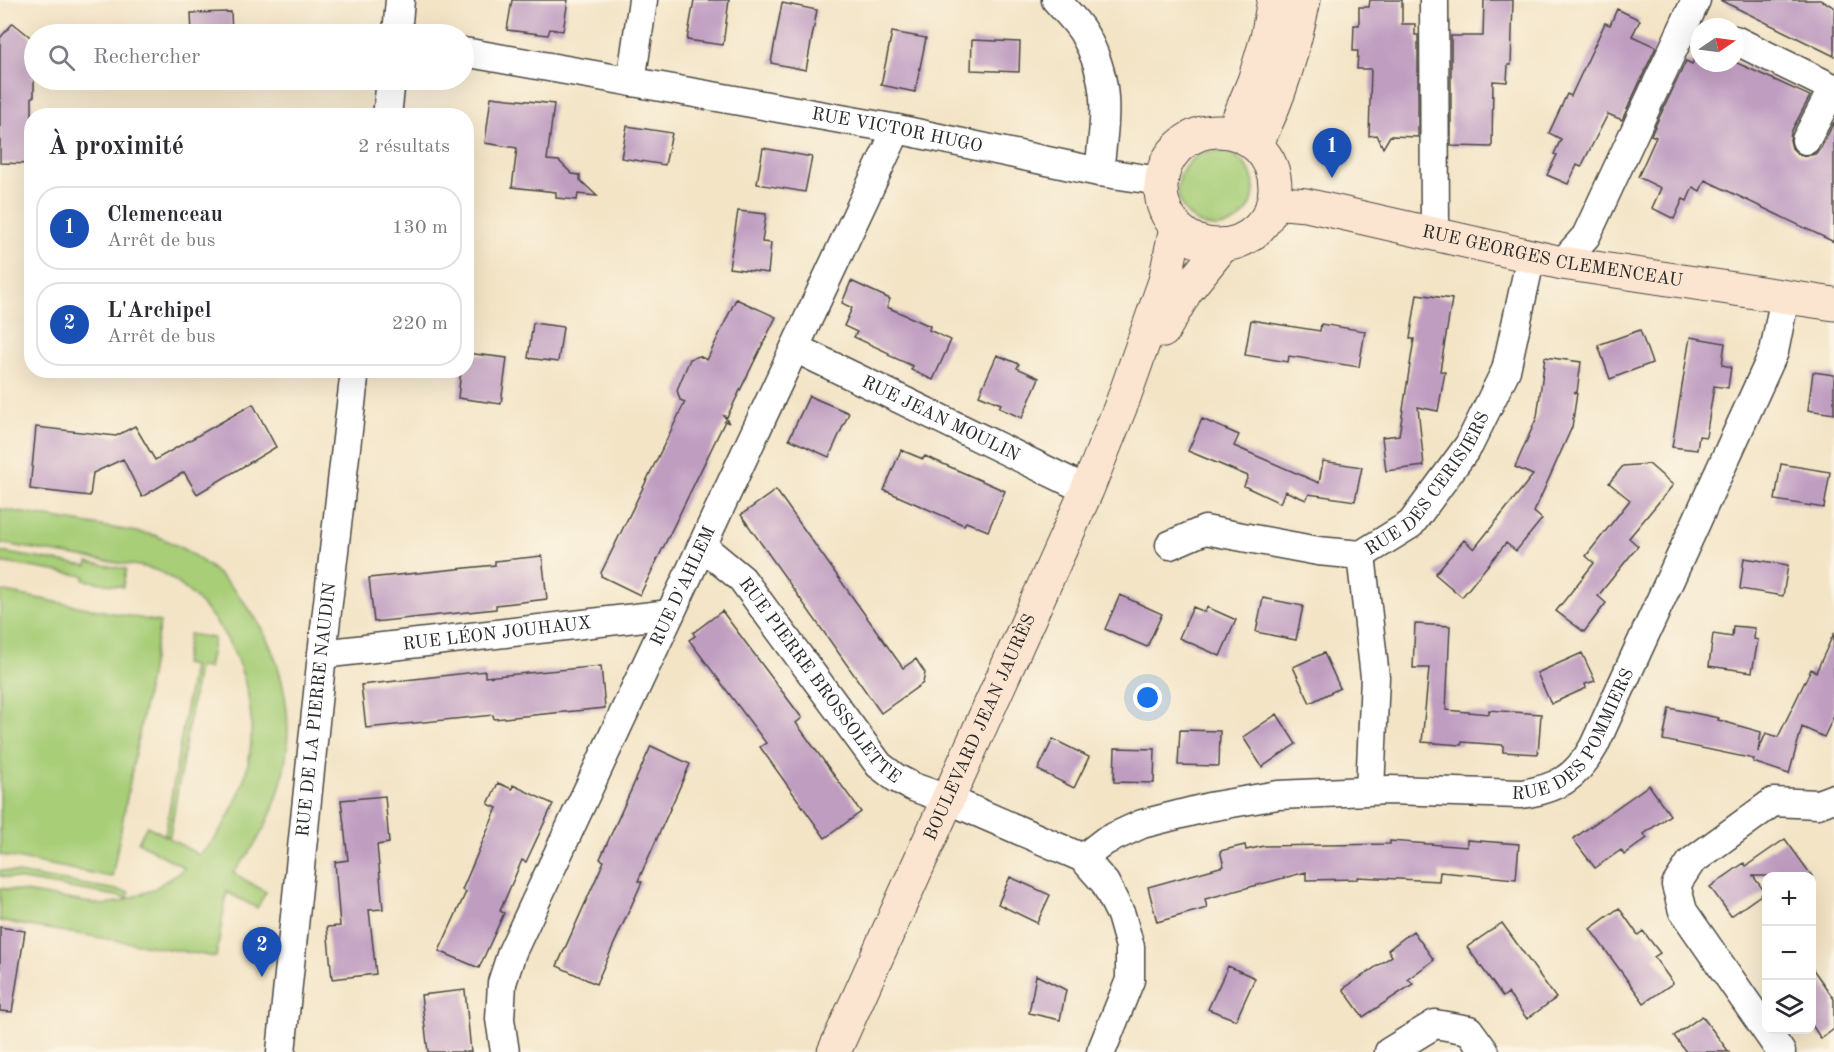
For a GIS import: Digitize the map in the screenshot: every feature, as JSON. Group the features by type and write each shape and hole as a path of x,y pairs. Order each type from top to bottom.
{"street":[{"path":"398,24 400,0"},
{"path":"631,82 643,0"},
{"path":"1056,0 1082,32 1102,75 1106,113 1099,172"},
{"path":"1244,138 1254,81 1267,38 1274,0"},
{"path":"1244,138 1269,120 1295,42 1304,0"},
{"path":"1434,0 1435,233"},
{"path":"1562,263 1587,236 1698,15"},
{"path":"1744,44 1833,88 1806,140"},
{"name":"RUE VICTOR HUGO","path":"474,54 897,129 1099,172 1161,181"},
{"path":"388,108 390,90"},
{"name":"RUE D'AHLEM","path":"505,1052 500,1019 502,983 512,952 897,129"},
{"path":"1208,131 1244,138 1269,161 1275,181 1273,202 1266,219 1255,232 1240,241 1223,245 1206,244 1189,238 1176,227 1163,206 1161,181 1169,158 1186,140 1208,131"},
{"name":"RUE GEORGES CLEMENCEAU","path":"1273,202 1306,205 1562,263 1834,304"},
{"name":"BOULEVARD JEAN JAURÈS","path":"834,1052 1087,490 1122,403 1165,281 1176,227"},
{"name":"BOULEVARD JEAN JAURÈS","path":"1122,403 1186,291 1223,245"},
{"name":"RUE DES CERISIERS","path":"1170,545 1205,530 1318,551 1361,555 1411,524 1469,445 1506,370 1531,255"},
{"name":"RUE DES POMMIERS","path":"1083,858 1105,841 1142,824 1209,807 1278,795 1370,790 1521,794 1542,791 1559,785 1585,763 1594,746 1774,352 1785,296"},
{"name":"RUE JEAN MOULIN","path":"795,348 1087,490"},
{"name":"RUE DE LA PIERRE NAUDIN","path":"281,1052 322,654 354,378"},
{"name":"RUE PIERRE BROSSOLETTE","path":"702,546 742,579 879,765 913,787 947,799 1083,858"},
{"path":"1361,555 1375,677 1370,790"},
{"name":"RUE LÉON JOUHAUX","path":"322,654 670,614"},
{"path":"1780,1052 1683,911 1676,885 1691,862 1773,802 1818,804 1834,798"},
{"path":"1083,858 1105,884 1122,915 1130,947 1130,980 1101,1052"},
{"path":"1389,1052 1435,1024 1469,1030 1485,1052"}],"green space":[{"path":"1216,151 1230,154 1243,162 1251,175 1254,189 1251,203 1243,216 1230,224 1216,227 1202,224 1189,216 1181,203 1178,189 1181,175 1189,162 1202,154"},
{"path":"0,509 154,535 201,561 239,595 266,637 282,683 288,732 282,781 263,829 233,873 266,892 257,908 227,892 216,957 0,921 0,888 103,905 152,890 185,868 138,842 147,826 165,835 193,666 184,664 189,634 214,638 208,668 198,667 170,836 165,836 199,855 223,826 244,779 250,751 251,722 248,694 240,666 228,640 211,616 183,587 167,575 147,567 0,543"},
{"path":"0,552 87,566 88,562 126,569 123,587 84,580 85,576 0,562"},
{"path":"0,591 160,622 112,877 0,855"},
{"path":"0,870 129,892 128,898 0,876"}],"building":[{"path":"512,0 568,0 563,31 550,29 548,35 507,30"},
{"path":"694,0 729,0 723,45 687,40"},
{"path":"1370,0 1402,0 1402,24 1415,24 1415,35 1418,35 1418,137 1390,136 1383,148 1377,135 1369,136 1371,69 1357,69 1358,51 1353,51 1354,25 1359,25 1359,7 1369,7"},
{"path":"1484,0 1513,0 1511,65 1508,65 1507,82 1493,81 1492,147 1451,146 1451,36 1483,36"},
{"path":"1720,0 1820,0 1834,7 1834,56"},
{"path":"782,3 817,10 806,70 771,63"},
{"path":"1617,9 1640,20 1632,36 1656,47 1622,120 1608,114 1581,167 1577,165 1568,184 1547,175 1557,155 1554,154 1561,139 1549,133 1567,94 1571,96 1605,23 1610,25"},
{"path":"231,12 232,24 192,24 191,13"},
{"path":"13,23 24,32 24,90 34,90 34,96 32,97 32,108 24,108 24,164 0,163 0,38"},
{"path":"892,32 926,38 915,92 881,85"},
{"path":"972,40 1020,42 1019,72 971,70"},
{"path":"1686,61 1690,63 1690,72 1744,72 1744,66 1810,96 1791,132 1792,148 1798,154 1806,156 1815,154 1821,148 1834,122 1834,242 1705,180 1700,191 1693,187 1687,201 1683,199 1674,219 1652,208 1661,188 1638,177 1656,137 1651,135"},
{"path":"491,97 554,104 547,160 559,161 572,174 580,175 580,180 597,196 578,194 577,200 556,198 556,192 512,187 517,148 485,143"},
{"path":"627,126 672,133 665,165 621,158"},
{"path":"763,148 812,157 805,192 757,184"},
{"path":"738,211 766,214 762,242 771,243 768,273 729,268"},
{"path":"851,281 890,299 887,307 930,326 929,330 951,340 933,380 911,370 913,366 854,337 857,332 844,326 852,308 842,303"},
{"path":"1417,294 1452,299 1440,371 1445,372 1438,411 1418,407 1424,466 1386,471 1382,437 1399,435 1414,339 1410,339"},
{"path":"736,299 776,317 727,417 724,416 729,423 725,421 640,595 601,576 601,573 685,402 680,400 677,390 690,359 699,356 707,360"},
{"path":"1251,320 1320,331 1321,324 1365,331 1359,367 1289,356 1288,362 1245,355"},
{"path":"533,323 563,327 558,362 528,358"},
{"path":"1640,330 1652,363 1610,379 1598,345"},
{"path":"1690,337 1725,343 1722,365 1731,367 1728,388 1714,386 1706,437 1699,436 1697,450 1672,447"},
{"path":"474,354 507,358 501,404 458,398 460,378 474,378"},
{"path":"997,355 1019,364 1017,368 1039,378 1022,418 999,408 1001,404 979,395"},
{"path":"1545,357 1581,362 1577,392 1574,393 1577,393 1572,427 1534,512 1542,519 1516,551 1506,543 1462,597 1435,574 1464,540 1474,549 1533,475 1515,467 1537,417"},
{"path":"1813,372 1834,375 1834,414 1808,410"},
{"path":"809,396 849,413 829,457 789,439"},
{"path":"253,404 276,447 197,494 184,472 142,497 123,459 93,473 90,496 30,489 36,427 116,436 135,426 155,460"},
{"path":"1202,419 1239,435 1234,446 1319,483 1323,461 1362,467 1355,501 1309,494 1306,500 1285,491 1280,503 1244,486 1248,476 1188,451"},
{"path":"901,450 923,459 925,456 1005,491 988,531 966,522 964,525 884,490"},
{"path":"1649,464 1673,485 1629,538 1638,546 1598,596 1606,603 1584,632 1556,611 1594,563 1586,556 1630,500 1609,483 1623,466"},
{"path":"1781,464 1830,472 1824,508 1775,500"},
{"path":"776,490 903,668 916,659 925,673 923,683 881,713 741,515"},
{"path":"542,556 547,599 496,605 496,609 374,622 369,578 495,565 495,561"},
{"path":"1744,558 1788,565 1783,596 1740,589"},
{"path":"1120,595 1162,614 1147,647 1105,629"},
{"path":"1263,598 1303,606 1296,640 1256,632"},
{"path":"1193,607 1205,612 1207,607 1236,620 1220,656 1179,638"},
{"path":"722,611 802,718 796,723 861,812 825,838 760,747 766,743 689,640 695,636 693,633"},
{"path":"1415,624 1450,626 1446,710 1489,714 1489,710 1541,714 1538,754 1503,752 1503,745 1422,742 1429,668 1413,668"},
{"path":"1733,626 1755,628 1754,639 1758,640 1752,672 1709,666 1713,634 1732,637"},
{"path":"1834,633 1834,716 1824,737 1802,727 1789,774 1753,762 1754,759 1663,740 1669,708 1719,718 1718,720 1761,732 1758,752 1766,733 1778,737 1811,669 1816,672"},
{"path":"1324,653 1340,688 1310,703 1293,667"},
{"path":"1582,653 1595,681 1585,684 1586,688 1551,704 1537,673"},
{"path":"601,666 605,708 494,719 493,715 366,728 361,685 485,671 485,677"},
{"path":"1277,714 1296,744 1262,767 1243,737"},
{"path":"1180,730 1220,731 1219,766 1178,765"},
{"path":"1053,739 1089,757 1074,788 1038,770"},
{"path":"651,746 690,764 638,881 642,882 596,984 557,966 604,861 600,859"},
{"path":"1115,748 1155,749 1154,783 1114,782"},
{"path":"498,783 512,789 513,785 553,804 526,862 522,860 500,911 504,913 479,968 439,951 466,892 462,890 497,808 488,804"},
{"path":"1649,785 1670,815 1644,834 1647,838 1624,855 1621,850 1595,868 1573,839"},
{"path":"385,796 389,843 377,845 383,909 369,910 376,974 332,979 327,927 340,926 335,862 348,860 341,800"},
{"path":"1785,839 1809,872 1762,872 1762,876 1753,876 1762,888 1762,894 1731,916 1710,887 1744,863 1746,866"},
{"path":"1467,840 1519,844 1516,879 1440,872 1439,881 1358,877 1358,879 1306,880 1306,872 1205,899 1207,908 1157,922 1148,887 1224,866 1220,851 1245,845 1246,850 1264,846 1390,844 1390,841 1467,847"},
{"path":"1010,877 1050,895 1037,923 998,904"},
{"path":"1619,908 1638,935 1643,931 1660,953 1654,957 1673,983 1644,1003 1590,929"},
{"path":"1502,923 1556,998 1527,1019 1508,993 1503,997 1467,947"},
{"path":"0,927 25,931 12,1012 0,1011"},
{"path":"1413,931 1434,960 1408,979 1413,984 1363,1017 1343,989 1392,956 1388,950"},
{"path":"1228,966 1255,978 1236,1020 1208,1009"},
{"path":"1816,974 1834,999 1834,1029 1821,1039 1816,1031"},
{"path":"1036,975 1066,990 1060,1020 1029,1013"},
{"path":"465,990 471,1052 428,1052 421,995"},
{"path":"1702,1016 1729,1052 1686,1052 1674,1036"}],"place":[{"name":"Clemenceau","path":"1332,178"},
{"name":"L'Archipel","path":"262,977"}]}
